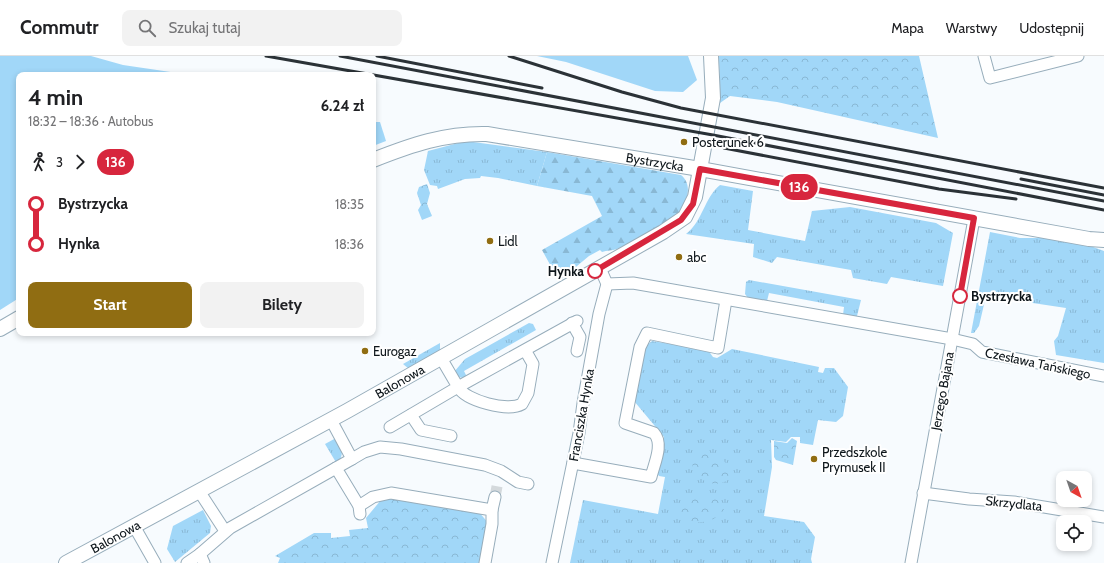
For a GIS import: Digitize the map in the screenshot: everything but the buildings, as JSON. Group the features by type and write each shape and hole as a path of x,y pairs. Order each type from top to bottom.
{"street":[{"name":"Balonowa","path":"66,563 331,420 600,268 681,220 693,204 713,98 711,56"},
{"path":"984,56 990,78 1078,56"},
{"name":"Bystrzycka","path":"376,159 444,136 472,134 509,137 700,169 1089,239 1104,240"},
{"name":"Jerzego Bajana","path":"911,563 974,218"},
{"path":"600,268 607,284"},
{"name":"Czesława Tańskiego","path":"607,284 634,283 952,339 973,344 982,352 1104,376"},
{"name":"Franciszka Hynka","path":"552,563 599,314 607,284"},
{"path":"572,462 651,477 659,445 657,436 654,433 625,423 640,347 647,333 718,348 726,300"},
{"path":"0,329 16,320"},
{"path":"390,427 574,322 580,337 577,351"},
{"path":"441,358 461,392 478,402 511,407 519,406 527,397 533,364 525,350"},
{"path":"411,415 421,430 450,436"},
{"path":"331,420 352,459"},
{"path":"187,563 202,559 225,531 372,449 388,448 478,464 500,476 528,484"},
{"path":"336,468 360,510 373,497 391,493 492,510"},
{"path":"199,491 225,531"},
{"name":"Skrzydlata","path":"923,493 969,499 1014,502 1104,517"},
{"path":"485,563 495,497"},
{"path":"134,526 155,563"}],"green space":[{"path":"0,56 91,56 123,65 171,72 16,72 16,300 0,310"},
{"path":"537,56 688,56 697,80 683,92 655,91 566,62"},
{"path":"719,56 919,56 938,138 777,102 730,96 720,103"},
{"path":"376,122 380,122 386,141 376,145"},
{"path":"466,141 547,152 537,186 481,176 480,178 465,179 438,189 437,186 430,185 424,170 428,151"},
{"path":"547,152 681,175 687,185 687,197 679,214 664,226 617,249 602,252 600,250 589,256 559,281 542,250 602,216 592,196 537,186"},
{"path":"427,184 430,193 427,204 432,216 422,220 418,210 421,205 417,193 419,187"},
{"path":"720,185 753,191 748,230 805,241 812,211 850,207 936,223 953,233 943,286 891,277 887,284 853,278 851,270 777,257 772,263 753,257 754,244 686,234 692,229 710,196"},
{"path":"990,232 1020,238 1042,238 1043,236 1085,244 1104,251 1104,363 1056,355 1054,341 1058,336 1066,308 986,296 979,326 974,333 971,333"},
{"path":"749,280 861,300 857,316 843,315 844,307 769,293 767,301 748,298 745,294 746,282"},
{"path":"529,323 533,324 536,330 464,371 467,377 460,377 454,372 465,359"},
{"path":"652,341 708,350 713,357 717,358 732,349 819,367 818,372 823,373 825,368 834,368 848,387 843,416 836,422 818,420 813,445 800,443 800,437 791,437 786,442 771,440 772,467 764,516 804,522 815,537 811,559 812,563 570,563 583,500 658,514 665,477 659,476 656,472 664,437 634,401 646,346"},
{"path":"440,343 440,350 409,369 403,364"},
{"path":"336,438 342,451 340,460 337,464 325,444"},
{"path":"792,438 797,441 793,465 776,460 774,457 774,441 787,443"},
{"path":"703,453 712,454 724,461 730,472 726,481 715,484 709,483 696,473 692,462 696,456"},
{"path":"708,496 722,502 724,509 720,514 708,521 700,522 687,520 683,516 681,510 690,501 700,497 709,497"},
{"path":"402,497 478,511 490,525 483,563 278,563 280,558 275,556 314,533 331,533 331,538 350,536 349,530 368,528 366,518 381,500"},
{"path":"203,510 211,526 210,533 175,562 167,549 173,526"}],"tunnel":[{"path":"495,497 498,481"}],"railway":[{"path":"266,56 357,72"},
{"path":"340,56 1104,201"},
{"path":"377,56 542,88"},
{"path":"509,56 622,92 681,108 1104,188"},
{"path":"376,75 713,135 1104,210"},
{"path":"724,148 939,189 1016,199"},
{"path":"1021,179 1104,195"}],"bus line":[{"name":"136","path":"595,271 678,224 685,217 693,204 700,169 974,218 960,296"}],"place":[{"name":"Posterunek 6","path":"684,142"},
{"name":"Lidl","path":"490,241"},
{"name":"abc","path":"679,257"},
{"name":"Hynka","path":"595,271"},
{"name":"Bystrzycka","path":"960,296"},
{"name":"Eurogaz","path":"365,351"},
{"name":"Przedszkole Prymusek II","path":"814,459"}]}
